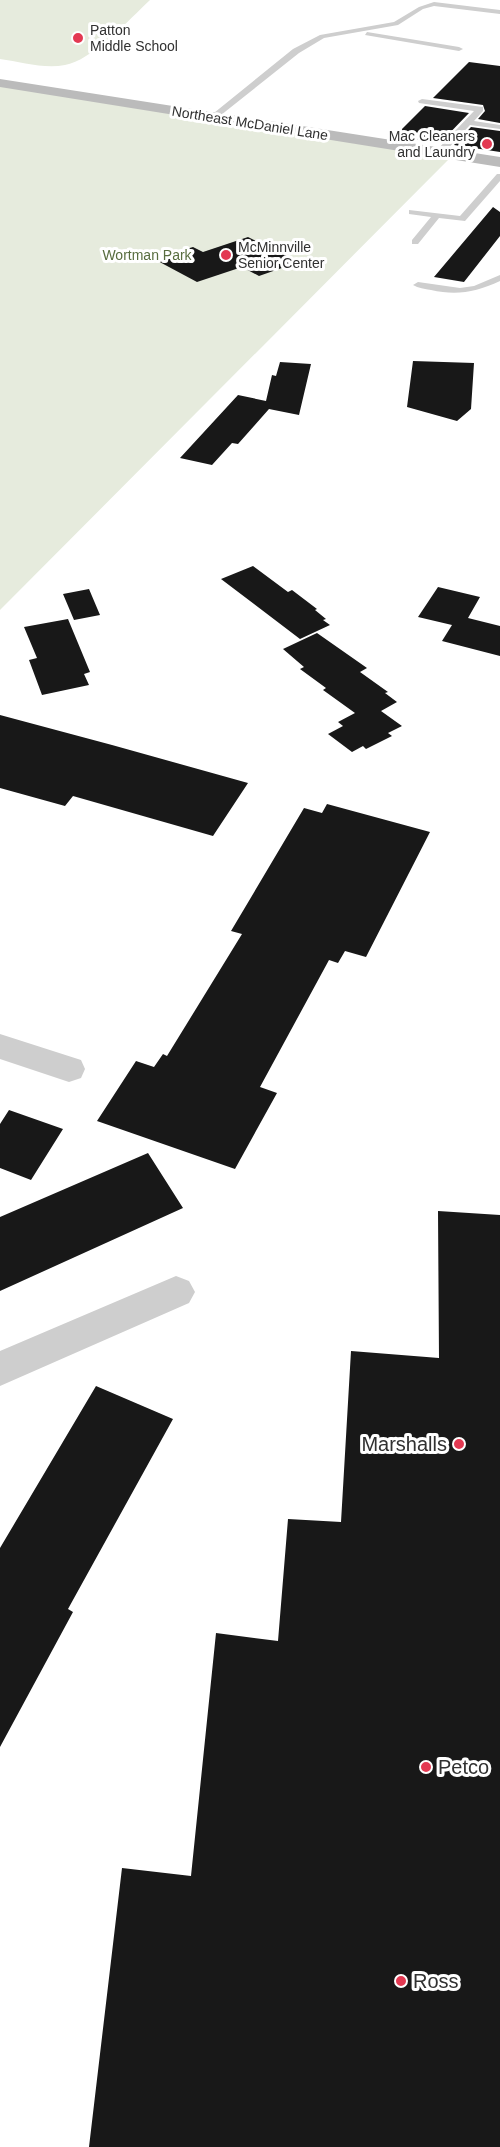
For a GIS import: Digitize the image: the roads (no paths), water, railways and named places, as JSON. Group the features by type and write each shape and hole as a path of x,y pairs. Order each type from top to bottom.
{"street":[{"name":"Northeast McDaniel Lane","path":"0,83 500,162"},
{"path":"0,1046 69,1069"},
{"path":"3,1371 176,1292"}],"lane":[{"path":"213,117 307,43 322,36 396,24 421,8 434,4 500,12"},
{"path":"355,31 459,49"},
{"path":"422,101 480,109 439,153"},
{"path":"468,122 500,127"},
{"path":"412,212 462,219 499,178"},
{"path":"488,190 500,192"},
{"path":"415,242 436,216"},
{"path":"418,285 455,292 476,290 500,278"}],"place":[{"name":"Patton Middle School","path":"78,38"},
{"name":"Mac Cleaners and Laundry","path":"487,144"},
{"name":"McMinnville Senior Center","path":"226,255"},
{"name":"Marshalls","path":"459,1444"},
{"name":"Petco","path":"426,1767"},
{"name":"Ross","path":"401,1981"}],"park label":[{"name":"Wortman Park","path":"147,255"}]}
